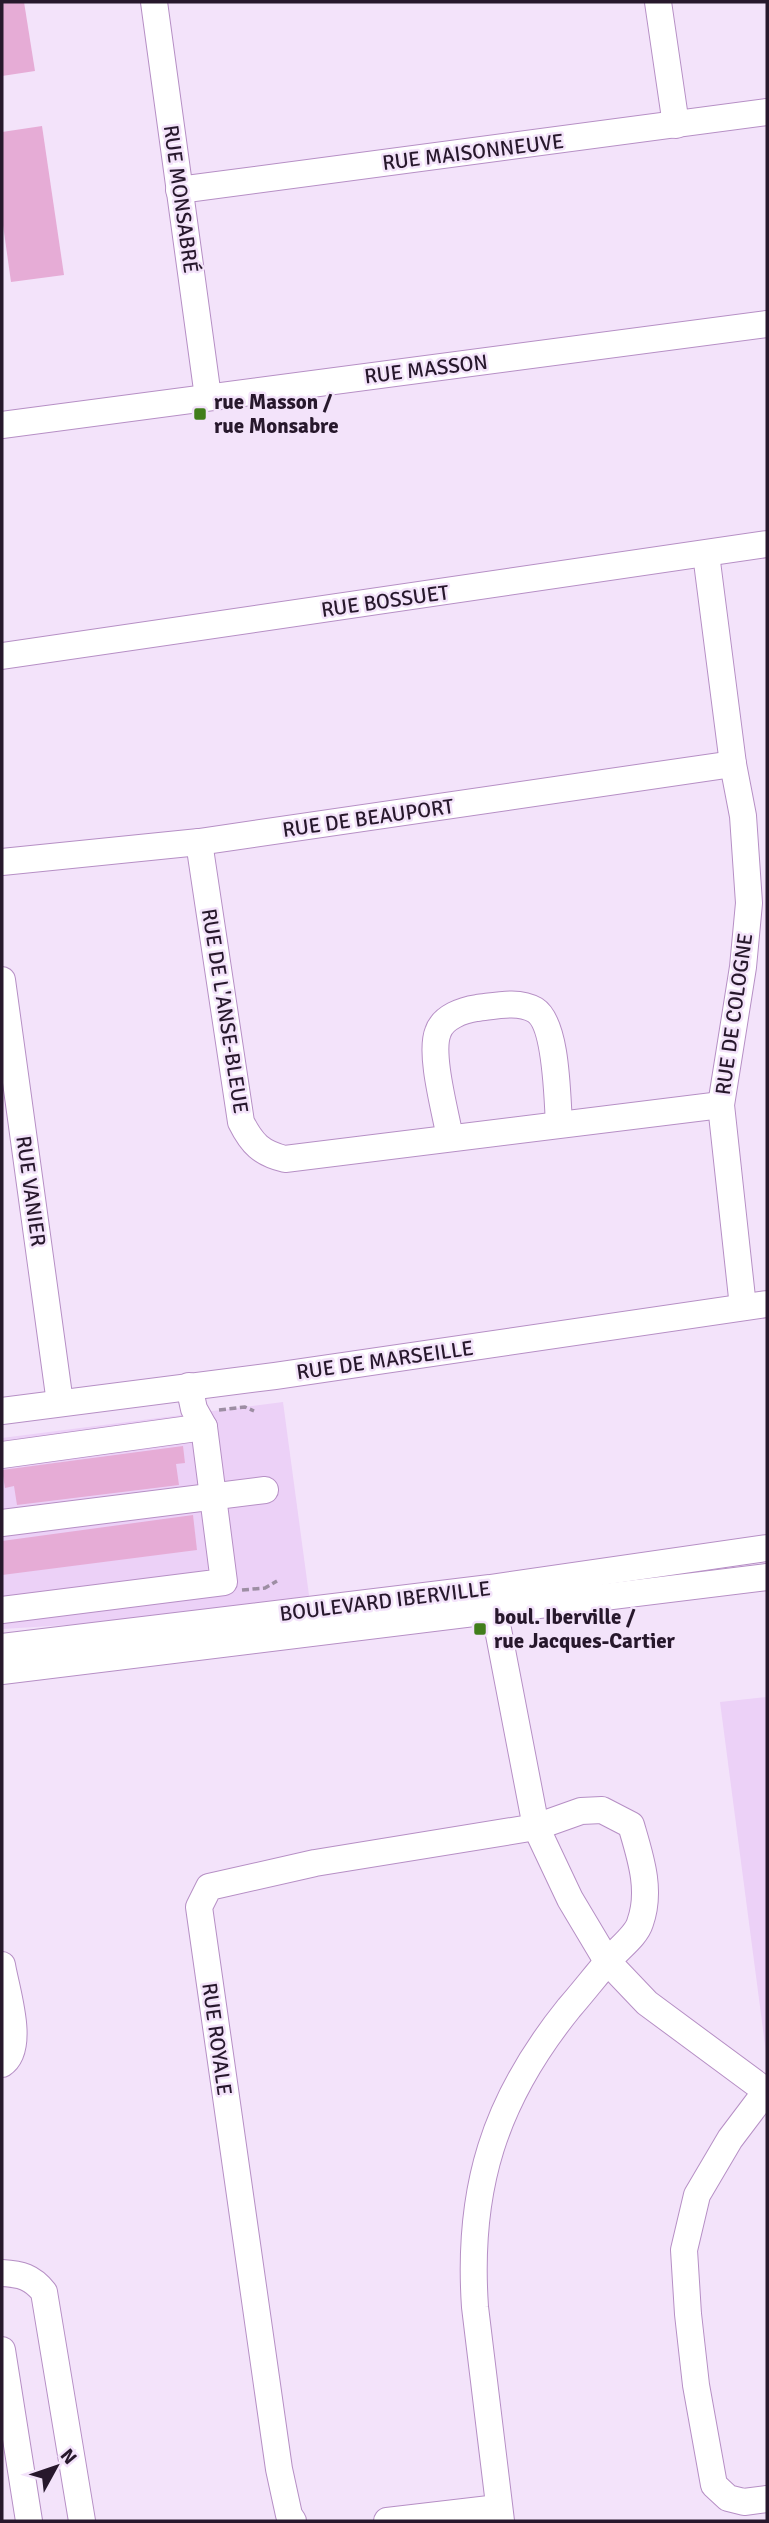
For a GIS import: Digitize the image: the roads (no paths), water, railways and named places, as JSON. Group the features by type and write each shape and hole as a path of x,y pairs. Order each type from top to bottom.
{"street":[{"name":"RUE MONSABRÉ","path":"154,2 208,397"},
{"path":"658,2 676,125"},
{"name":"RUE MAISONNEUVE","path":"179,190 767,112"},
{"name":"RUE MASSON","path":"2,425 767,324"},
{"name":"RUE BOSSUET","path":"2,656 767,544"},
{"name":"RUE DE COLOGNE","path":"706,554 733,764 743,816 749,903 743,967 721,1105 755,1305"},
{"name":"RUE DE BEAUPORT","path":"2,862 199,842 733,764"},
{"name":"RUE DE L'ANSE-BLEUE","path":"199,842 241,1122 251,1143 267,1154 285,1159 559,1122 721,1105"},
{"name":"RUE VANIER","path":"2,980 60,1403"},
{"path":"450,1138 437,1055 437,1034 442,1025 463,1010 509,1004 534,1010 547,1023 559,1122"},
{"name":"RUE DE MARSEILLE","path":"2,1411 275,1376 755,1305"},
{"path":"2,1610 224,1582 202,1423 194,1409 190,1386"},
{"path":"2,1455 202,1423"},
{"path":"2,1523 265,1490"},
{"name":"BOULEVARD IBERVILLE","path":"491,1600 767,1548"},
{"name":"BOULEVARD IBERVILLE","path":"2,1671 186,1638 491,1600 767,1577"},
{"path":"179,1588 186,1638"},
{"path":"491,1600 536,1827 570,1899 607,1961 648,2003 766,2090 730,2139 697,2195 684,2250 688,2314 709,2463 715,2485 728,2498 744,2502 767,2499"},
{"name":"BOULEVARD IBERVILLE","path":"2,1647 186,1638"},
{"path":"387,2521 500,2515 472,2273 478,2193 494,2133 529,2068 555,2025 639,1926 646,1902 642,1865 631,1825 603,1810 582,1811 536,1827"},
{"name":"RUE ROYALE","path":"293,2521 289,2515 279,2469 198,1907 209,1887 315,1863 536,1827"},
{"path":"2,1965 14,2034 12,2050 2,2064"},
{"path":"2,2273 22,2275 35,2281 44,2292 82,2521"},
{"path":"2,2350 29,2521"}],"place":[{"name":"rue Masson / rue Monsabre","path":"200,414"},
{"name":"boul. Iberville / rue Jacques-Cartier","path":"480,1629"}]}
